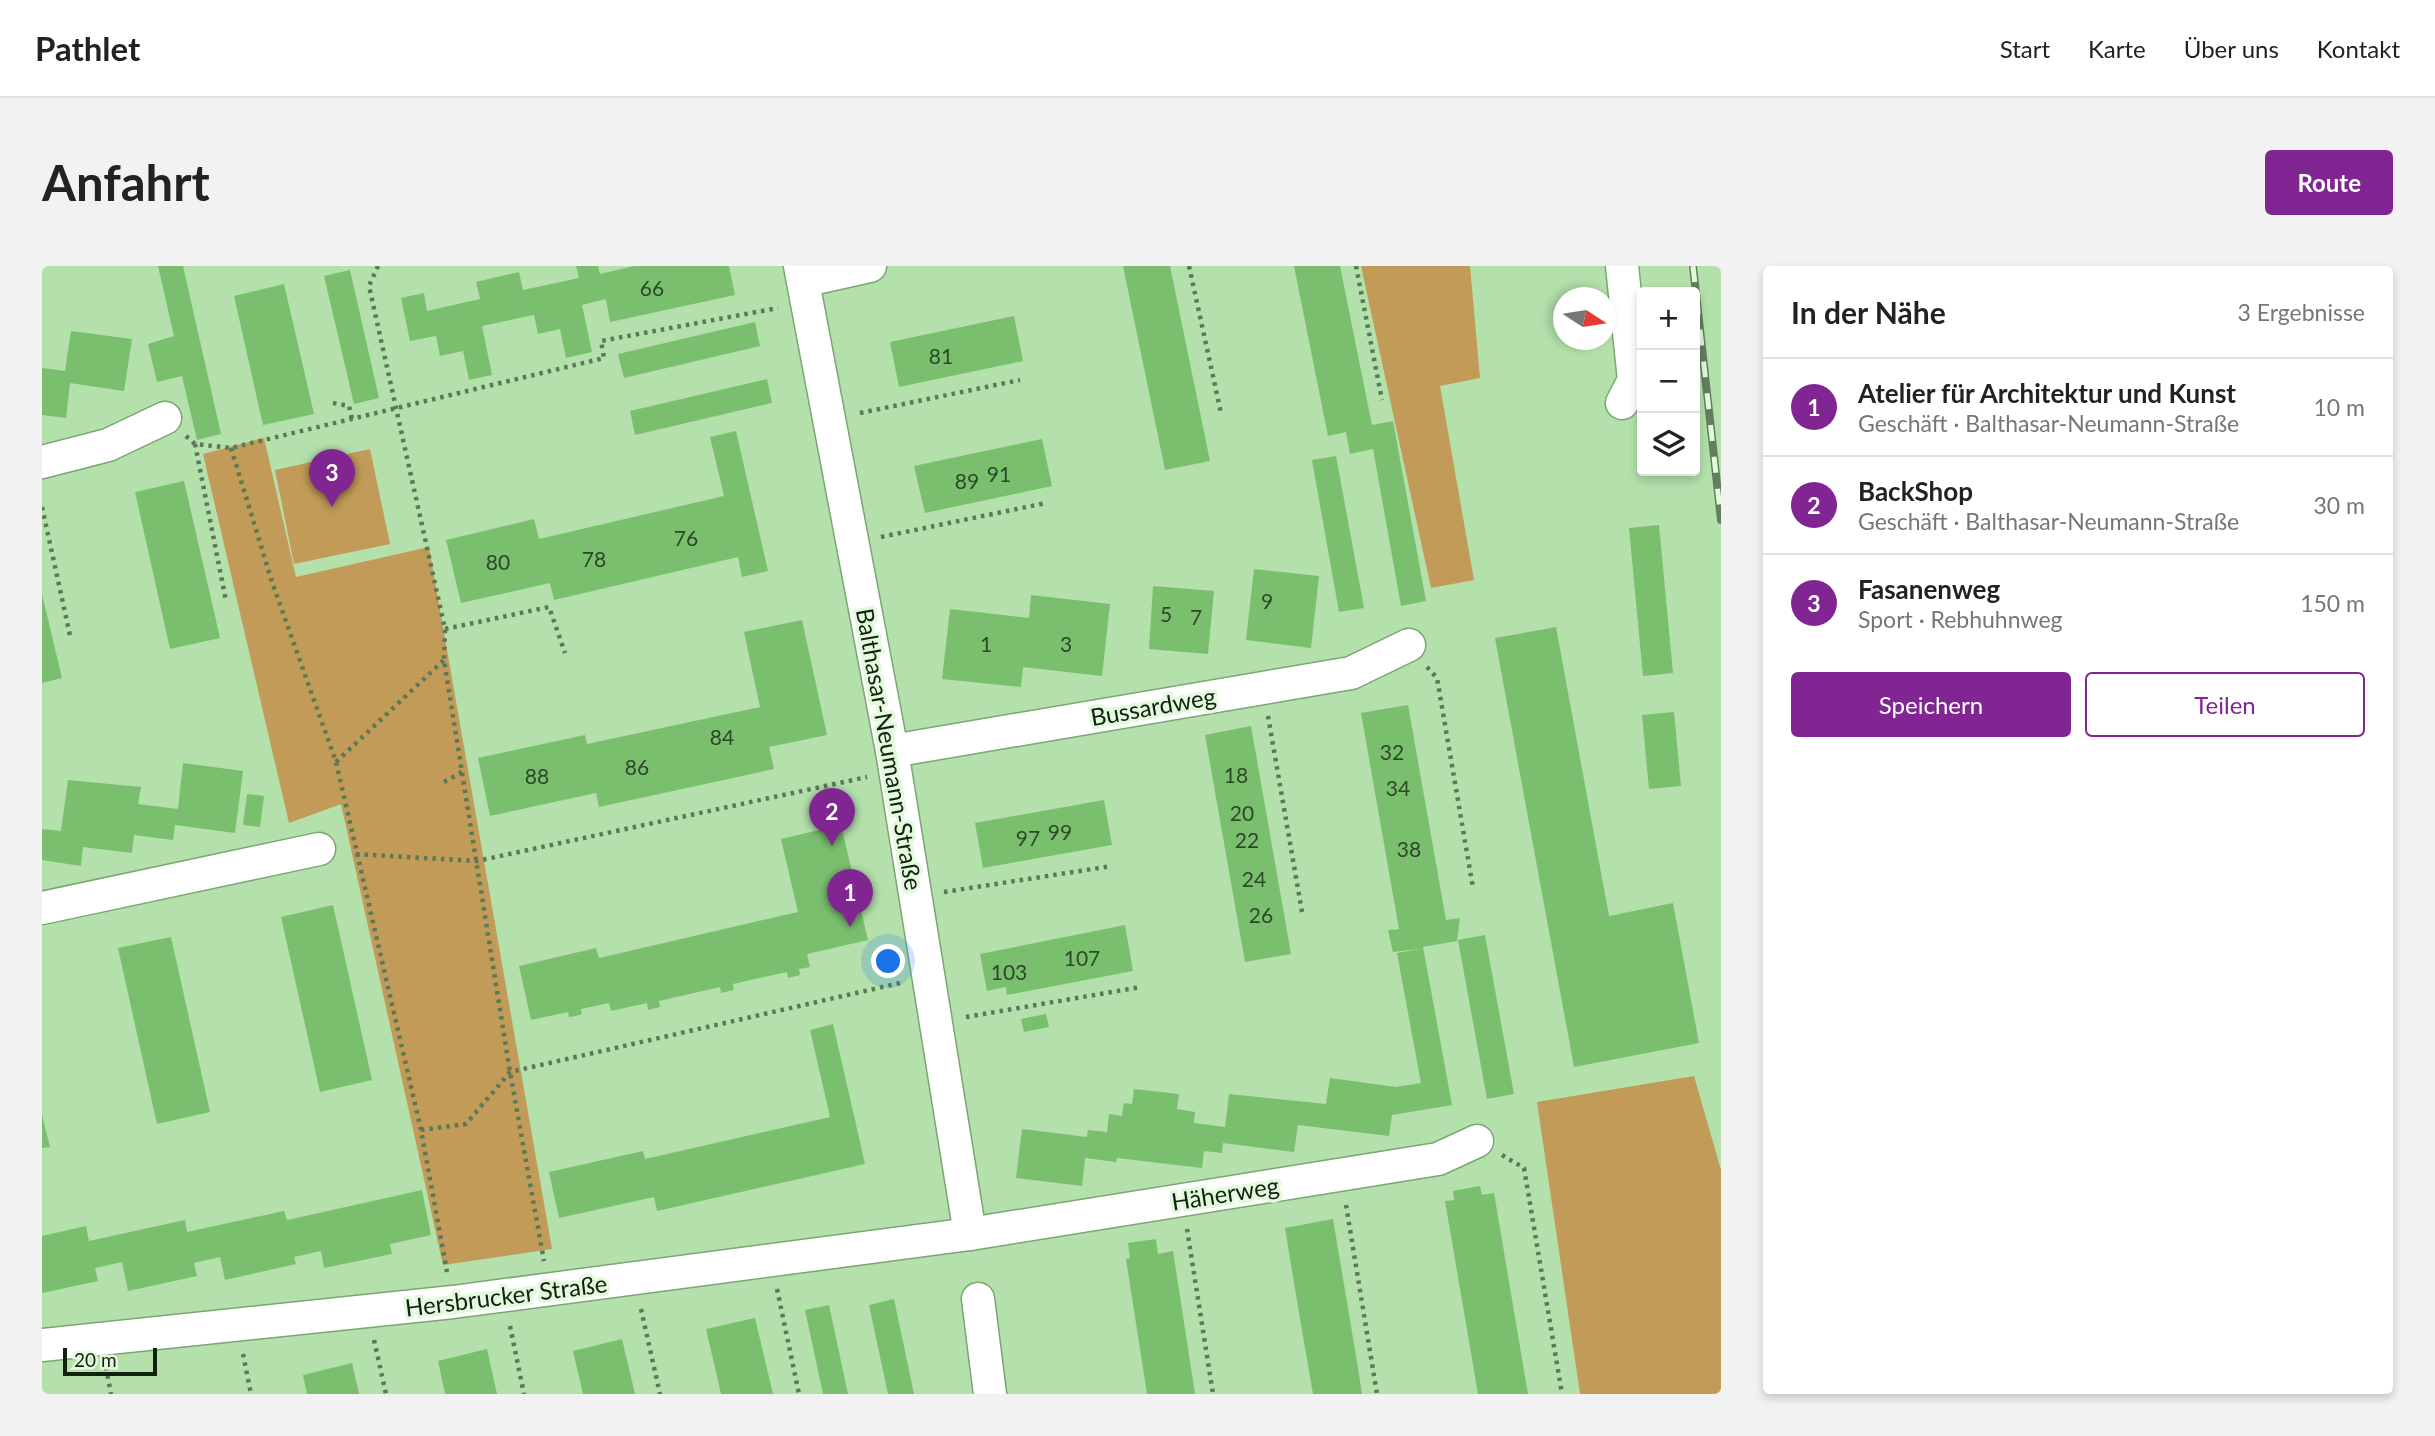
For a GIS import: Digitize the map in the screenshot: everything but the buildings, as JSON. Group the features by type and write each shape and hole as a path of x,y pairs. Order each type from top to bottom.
{"street":[{"path":"803,283 870,266"},
{"path":"1622,266 1634,380 1622,403"},
{"name":"Balthasar-Neumann-Straße","path":"803,283 894,761 970,1234"},
{"path":"42,462 108,445 164,418"},
{"name":"Bussardweg","path":"894,761 1350,673 1409,645"},
{"path":"42,908 319,849"},
{"name":"Häherweg","path":"970,1234 1438,1158 1478,1141"},
{"name":"Hersbrucker Straße","path":"42,1345 504,1296 970,1234"},
{"path":"978,1298 990,1394"}],"path":[{"path":"378,266 369,286 445,629 444,660 510,1072 550,1290"},
{"path":"1189,266 1221,413"},
{"path":"1356,266 1382,400"},
{"path":"164,418 195,444 231,448 604,358 601,341 803,283"},
{"path":"828,420 1020,380"},
{"path":"332,403 349,406 352,419"},
{"path":"195,444 226,601"},
{"path":"231,448 272,582 336,762 421,1130 453,1302"},
{"path":"852,543 1046,503"},
{"path":"42,507 71,640"},
{"path":"445,629 549,607 565,653"},
{"path":"1409,645 1437,678 1473,887"},
{"path":"336,762 444,660"},
{"path":"1262,688 1303,912"},
{"path":"319,849 477,861 894,761"},
{"path":"444,782 462,772"},
{"path":"916,897 1112,866"},
{"path":"421,1130 466,1124 510,1072 929,976"},
{"path":"937,1023 1141,987"},
{"path":"1478,1141 1524,1168 1562,1394"},
{"path":"1341,1174 1377,1394"},
{"path":"1182,1200 1213,1394"},
{"path":"771,1261 799,1394"},
{"path":"635,1278 660,1394"},
{"path":"504,1296 524,1394"},
{"path":"368,1311 386,1394"},
{"path":"237,1325 251,1394"}],"shaded area":[{"path":"1361,266 1470,266 1480,378 1440,386 1474,580 1431,588"},
{"path":"264,438 296,577 429,547 552,1249 443,1265 341,804 289,823 203,454"},
{"path":"370,449 390,544 294,564 275,470"},
{"path":"1694,1076 1721,1170 1721,1394 1580,1394 1537,1102"}],"railway":[{"path":"1693,266 1721,520"}],"place":[{"name":"Fasanenweg","path":"332,507"},
{"name":"BackShop","path":"832,846"},
{"name":"Atelier für Architektur und Kunst","path":"850,927"}]}
